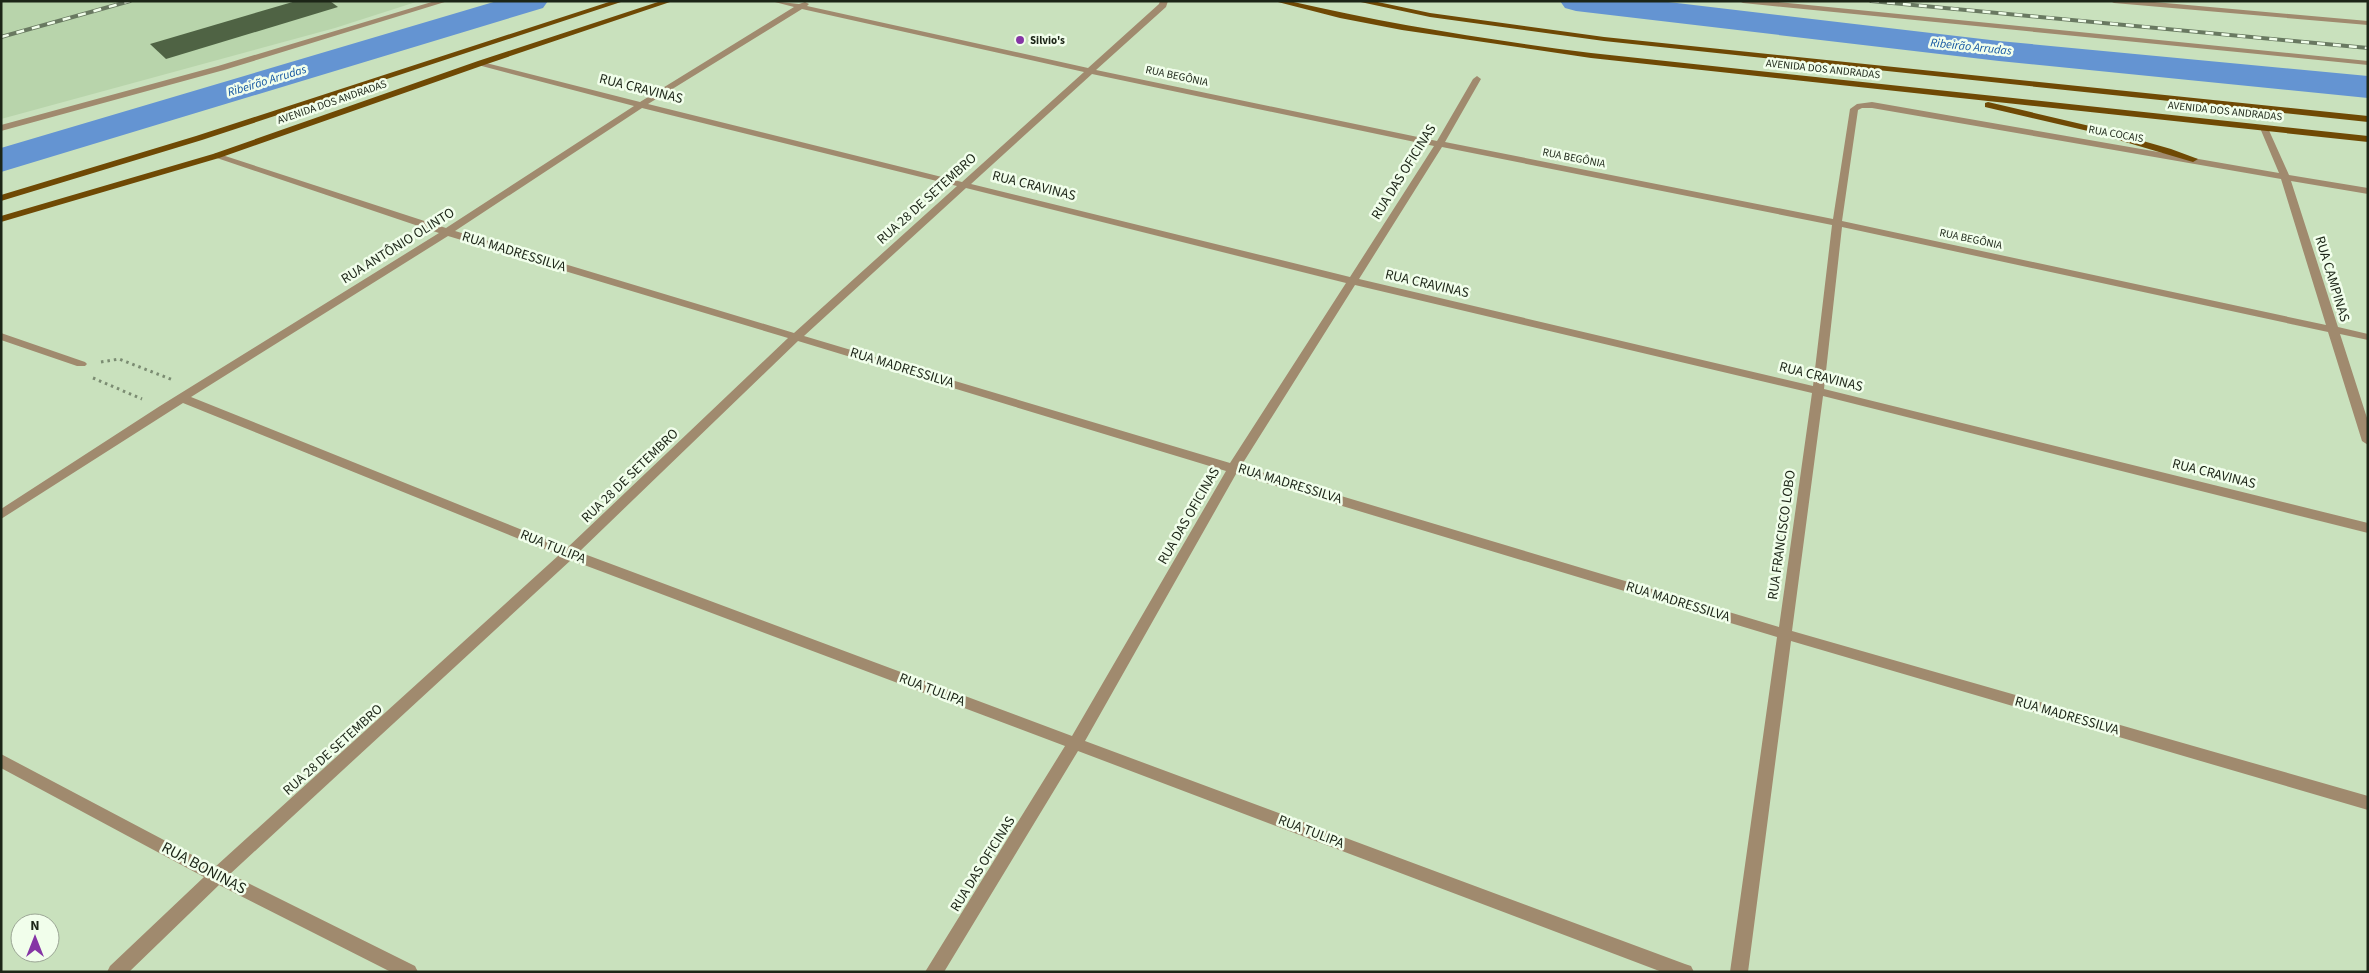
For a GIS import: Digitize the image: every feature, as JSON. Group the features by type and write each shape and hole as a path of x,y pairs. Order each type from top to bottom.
{"main road":[{"name":"AVENIDA DOS ANDRADAS","path":"1,198 199,138 620,1"},
{"name":"AVENIDA DOS ANDRADAS","path":"4,219 216,156 480,63 669,1"},
{"name":"AVENIDA DOS ANDRADAS","path":"1278,1 1359,19 1517,45 1696,68 2368,139"},
{"name":"AVENIDA DOS ANDRADAS","path":"1360,1 1430,15 1613,40 2368,119"},
{"path":"1912,91 2043,116 2118,134 2193,159"}],"street":[{"path":"1,128 221,68 444,1"},
{"name":"RUA BEGÔNIA","path":"775,1 806,4 1091,71 1440,144 1836,223 2368,338"},
{"name":"RUA 28 DE SETEMBRO","path":"116,972 569,554 797,336 1091,71 1163,5 1164,1"},
{"path":"1743,1 2368,63"},
{"path":"2114,1 2368,23"},
{"path":"2196,1 2211,10"},
{"name":"RUA ANTÔNIO OLINTO","path":"1,514 164,409 447,232 641,105 806,4"},
{"name":"RUA CRAVINAS","path":"480,63 641,105 1352,281 1818,391 2368,528"},
{"name":"RUA DAS OFICINAS","path":"934,972 1075,744 1234,467 1440,144 1477,79"},
{"name":"RUA COCAIS","path":"1860,106 1872,105 2193,159 2368,191"},
{"name":"RUA FRANCISCO LOBO","path":"1739,972 1818,391 1836,223 1854,109 1860,106"},
{"name":"RUA CAMPINAS","path":"2264,128 2285,175 2368,441"},
{"name":"RUA MADRESSILVA","path":"216,156 447,232 1234,467 1784,634 2368,803"},
{"path":"1,336 81,364"},
{"name":"RUA TULIPA","path":"182,398 569,554 1685,972"},
{"name":"RUA BONINAS","path":"1,760 218,876 409,972"}],"path":[{"path":"164,409 90,376 81,364 119,359 197,389"}],"shaded area":[{"path":"1,1 419,1 335,28 1,119"}],"building":[{"path":"296,1 330,1 338,7 166,59 150,44"}],"waterway":[{"name":"Ribeirão Arrudas","path":"1,160 532,1"},
{"name":"Ribeirão Arrudas","path":"1576,1 1999,51 2368,87"}],"railway":[{"path":"1,37 130,1"},
{"path":"1871,1 2368,48"}],"place":[{"name":"Silvio's","path":"1020,40"}]}
